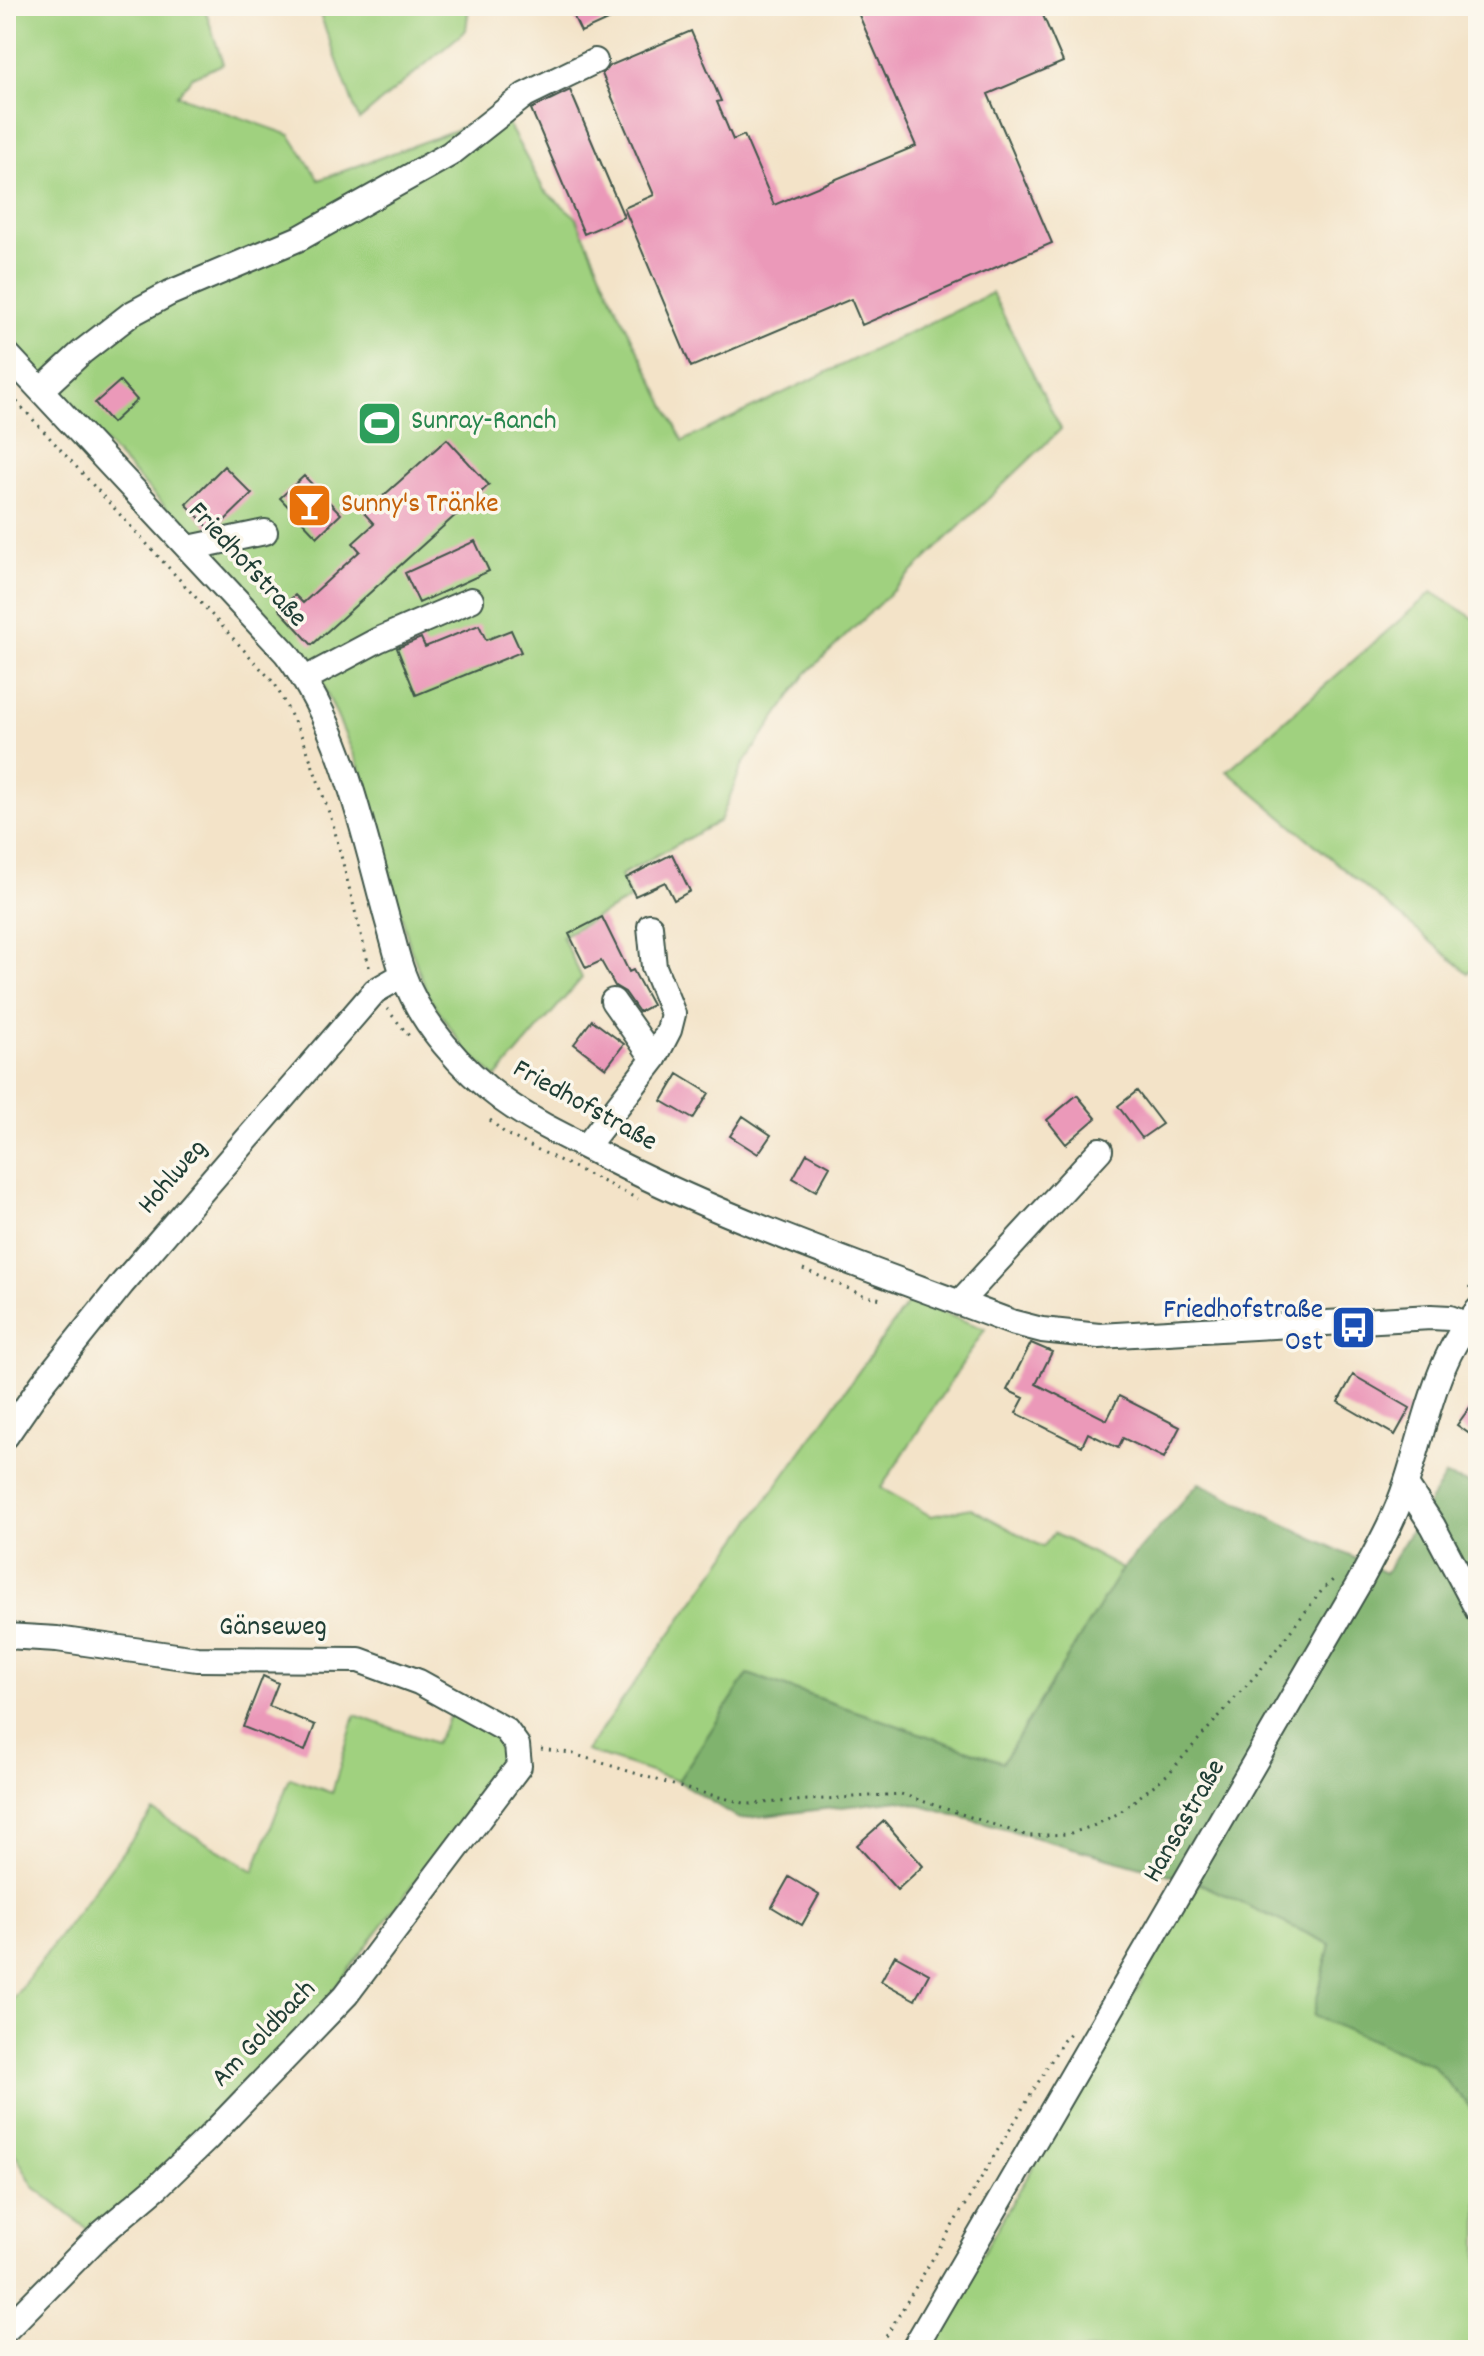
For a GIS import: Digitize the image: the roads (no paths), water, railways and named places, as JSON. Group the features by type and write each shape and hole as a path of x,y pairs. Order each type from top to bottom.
{"street":[{"path":"41,390 82,352 131,314 170,293 300,238 450,154 525,95 595,61"},
{"name":"Friedhofstraße","path":"6,353 286,653 305,679 329,726 403,975 428,1020 479,1080 503,1100 535,1121 642,1175 768,1232 1011,1322 1074,1335 1472,1317"},
{"path":"189,548 265,532"},
{"path":"305,679 378,640 471,600"},
{"path":"586,1147 654,1059 669,1030 673,1014 654,967 650,926"},
{"name":"Hohlweg","path":"6,1436 42,1384 122,1284 375,991 403,975"},
{"path":"613,1001 654,1059"},
{"path":"959,1303 1100,1150"},
{"name":"Hansastraße","path":"913,2350 1331,1634 1395,1515 1440,1371 1472,1317"},
{"path":"1406,1485 1433,1526 1478,1611"},
{"name":"Gänseweg","path":"6,1636 57,1639 197,1659 359,1660 419,1682 506,1730 517,1745"},
{"name":"Am Goldbach","path":"6,2330 101,2234 207,2139 346,1995 519,1766 517,1745"}],"place":[{"name":"Sunray-Ranch","path":"380,423"},
{"name":"Sunny's Tränke","path":"310,506"},
{"name":"Friedhofstraße Ost","path":"1354,1328"}]}
